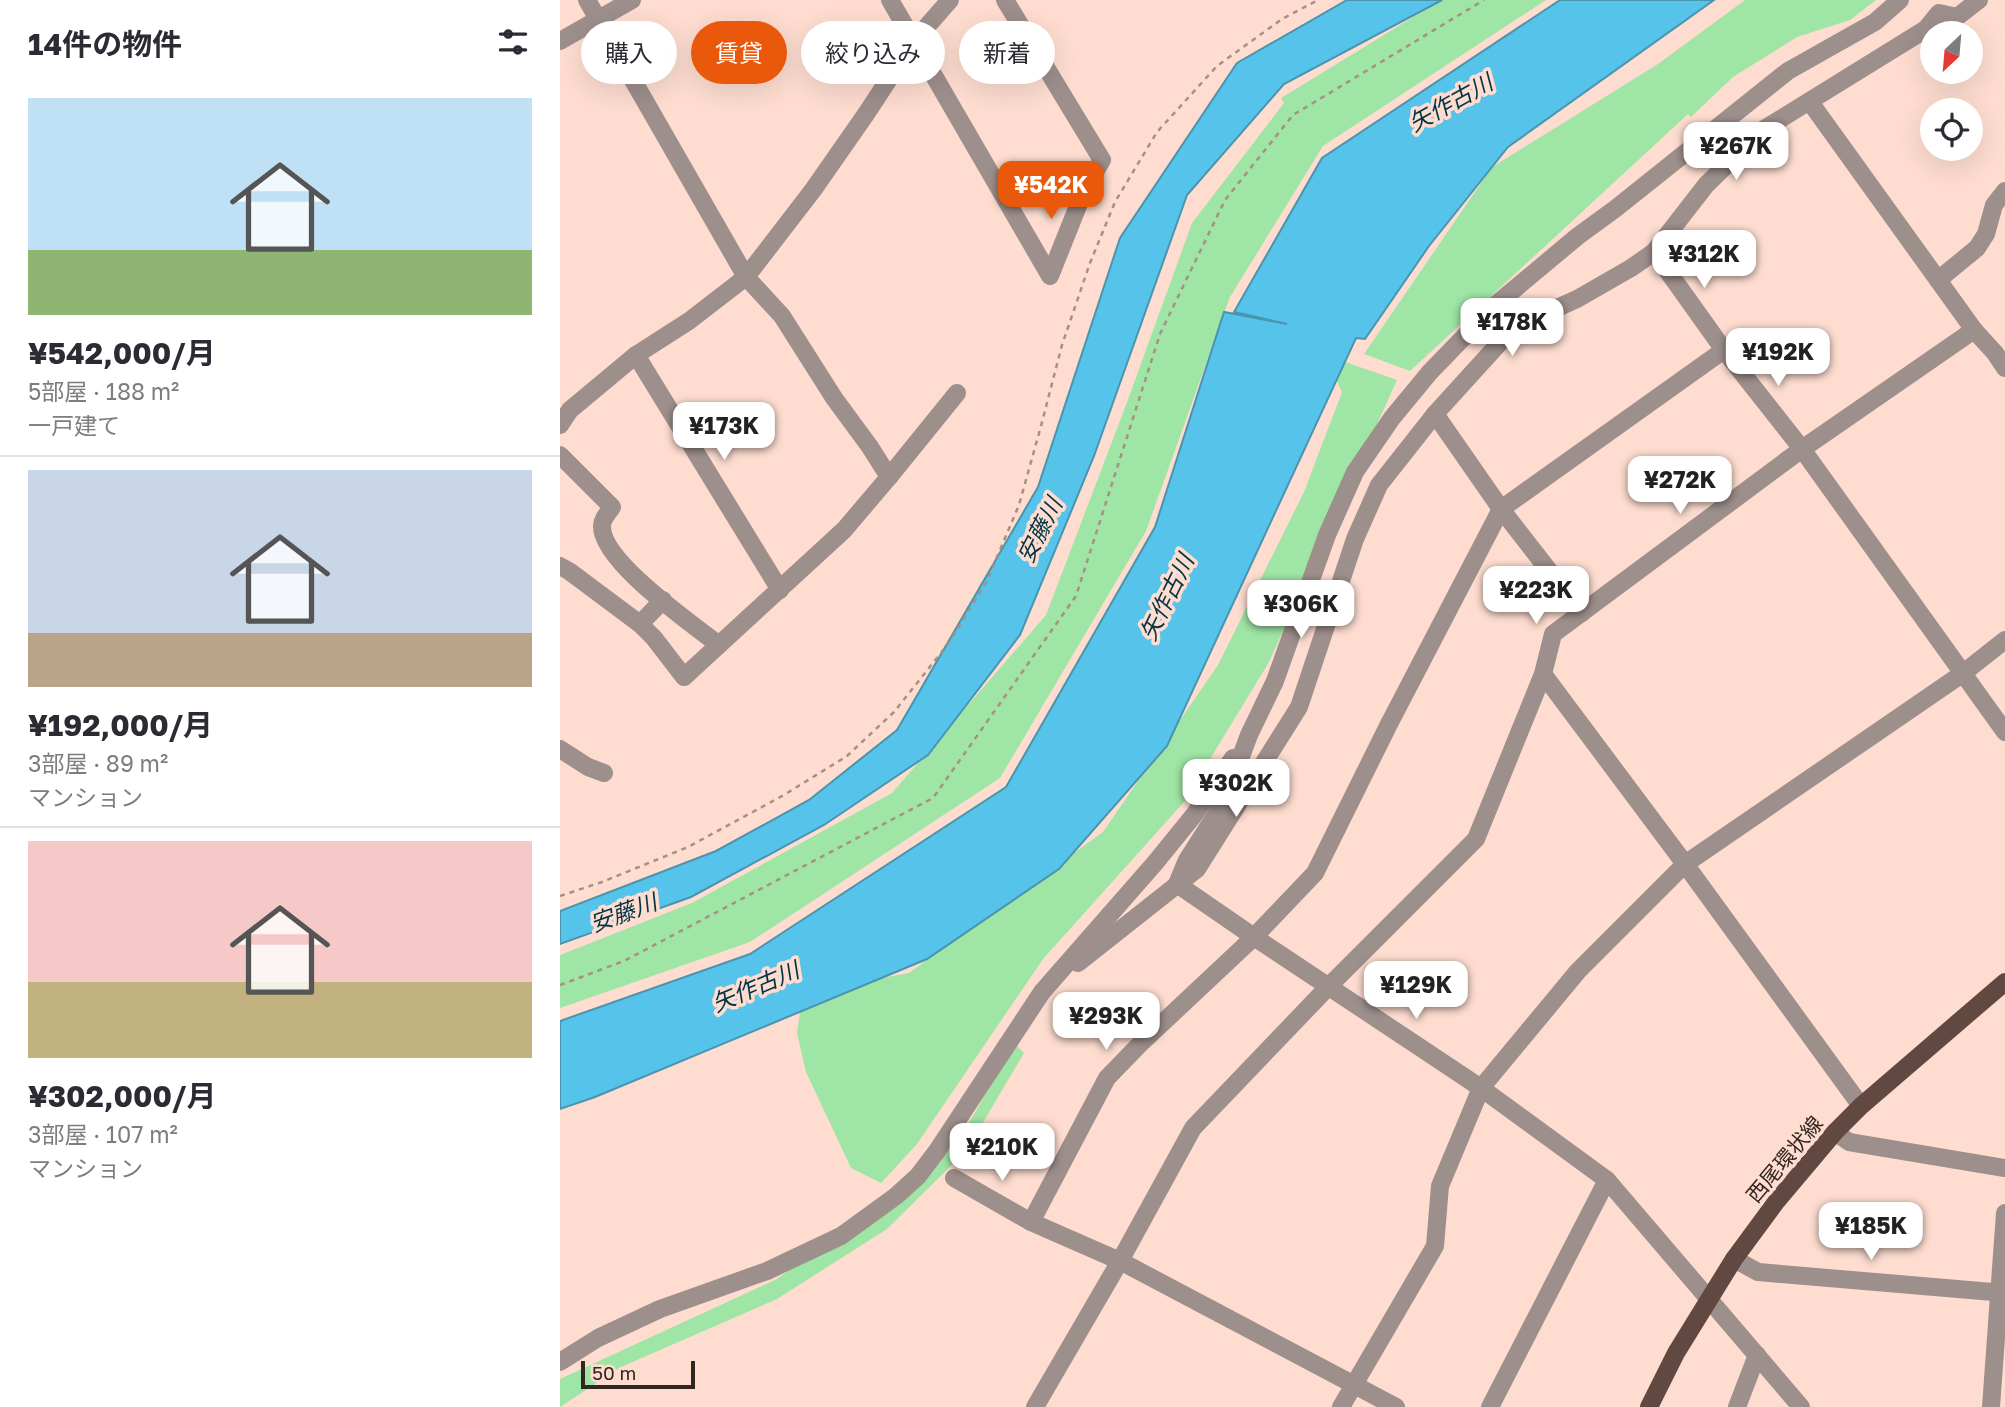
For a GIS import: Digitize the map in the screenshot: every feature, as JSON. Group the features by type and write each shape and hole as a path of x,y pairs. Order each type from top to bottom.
{"main road":[{"name":"西尾環状線","path":"1649,1407 1676,1353 1709,1299 1734,1259 1776,1202 1861,1106 2005,982"}],"street":[{"path":"587,0 746,277 782,316 889,477"},
{"path":"560,41 632,0"},
{"path":"890,0 902,21"},
{"path":"932,21 950,0"},
{"path":"939,84 1050,276 1084,191 1102,160 1005,0"},
{"path":"1177,884 1187,860 1224,802 1249,735 1275,681 1327,535 1356,472 1392,418 1430,372 1493,307 1578,236 1788,71 1875,22 1900,0"},
{"path":"1042,992 1197,869 1299,707 1355,539 1379,485 1435,414 1514,327 1577,299 1654,252 1706,184 1761,131 1926,29 1942,6 1957,17 1979,0"},
{"path":"560,425 570,410 636,355 688,321 746,277 813,190 886,84"},
{"path":"1810,102 1974,330 2002,356"},
{"path":"1938,280 1977,248 1986,234 1994,205 2005,191"},
{"path":"1654,252 1724,350 1802,449 2005,732"},
{"path":"1035,1407 1193,1128 1329,986 1476,839 1543,674 1553,634 1802,449 1974,330"},
{"path":"1031,1222 1107,1078 1254,937 1315,873 1501,509 1724,350"},
{"path":"636,355 780,590"},
{"path":"560,566 640,624 684,677 844,530 957,393"},
{"path":"1435,414 1501,509 1582,613"},
{"path":"560,455 612,507 601,526 606,545 637,580 719,645"},
{"path":"640,624 663,600"},
{"path":"1341,1407 1435,1246 1440,1186 1481,1088 1578,971 1685,864 1962,674 2005,640"},
{"path":"1543,674 1861,1106"},
{"path":"560,1362 598,1338 660,1309 767,1271 841,1236 896,1196 918,1176 1042,992 1194,815 1249,735"},
{"path":"560,749 588,767 604,773"},
{"path":"1177,884 1481,1088 1607,1180 1801,1407"},
{"path":"1836,1132 1849,1142 2005,1168"},
{"path":"954,1178 1031,1222 1120,1261 1396,1407"},
{"path":"1490,1407 1607,1180"},
{"path":"1996,1397 2000,1364 2005,1213"},
{"path":"1734,1259 1758,1272 2003,1293"},
{"path":"1737,1407 1757,1355"}],"path":[{"path":"560,896 688,847 784,796 847,756 894,712 948,644 986,583 1019,505 1062,345 1090,262 1115,202 1157,132 1217,66 1282,19 1318,0"},
{"path":"560,985 624,961 933,798 1076,596 1160,334 1225,200 1293,116 1484,0"}],"green space":[{"path":"1441,0 1546,0 1323,146 1230,297 1146,531 1000,778 750,942 560,1008 560,955 692,903 892,793 1046,615 1192,223 1284,103 1281,98"},
{"path":"1745,0 1876,0 1850,20 1797,37 1733,77 1691,117 1688,114 1410,371 1364,354 1492,167 1658,64"},
{"path":"1325,355 1397,380 1269,662 1184,802 1043,959 917,1144 881,1183 851,1168 806,1072 797,1033 803,992 909,973 1103,832 1218,665 1304,492 1342,392"},
{"path":"1015,1044 1024,1053 966,1151 887,1229 777,1299 621,1367 560,1407 560,1379 777,1279 956,1145"}],"water":[{"name":"安藤川","path":"1347,0 1442,0 1284,84 1187,195 1094,456 1020,635 928,755 824,825 691,897 560,944 560,911 716,851 809,800 897,730 1038,487 1120,238 1237,63"},
{"name":"矢作古川","path":"1560,0 1714,0 1508,147 1429,246 1365,339 1356,338 1167,746 1059,869 927,959 595,1097 560,1109 560,1021 750,954 1006,787 1155,527 1224,312 1287,324 1234,312 1322,158"}]}
